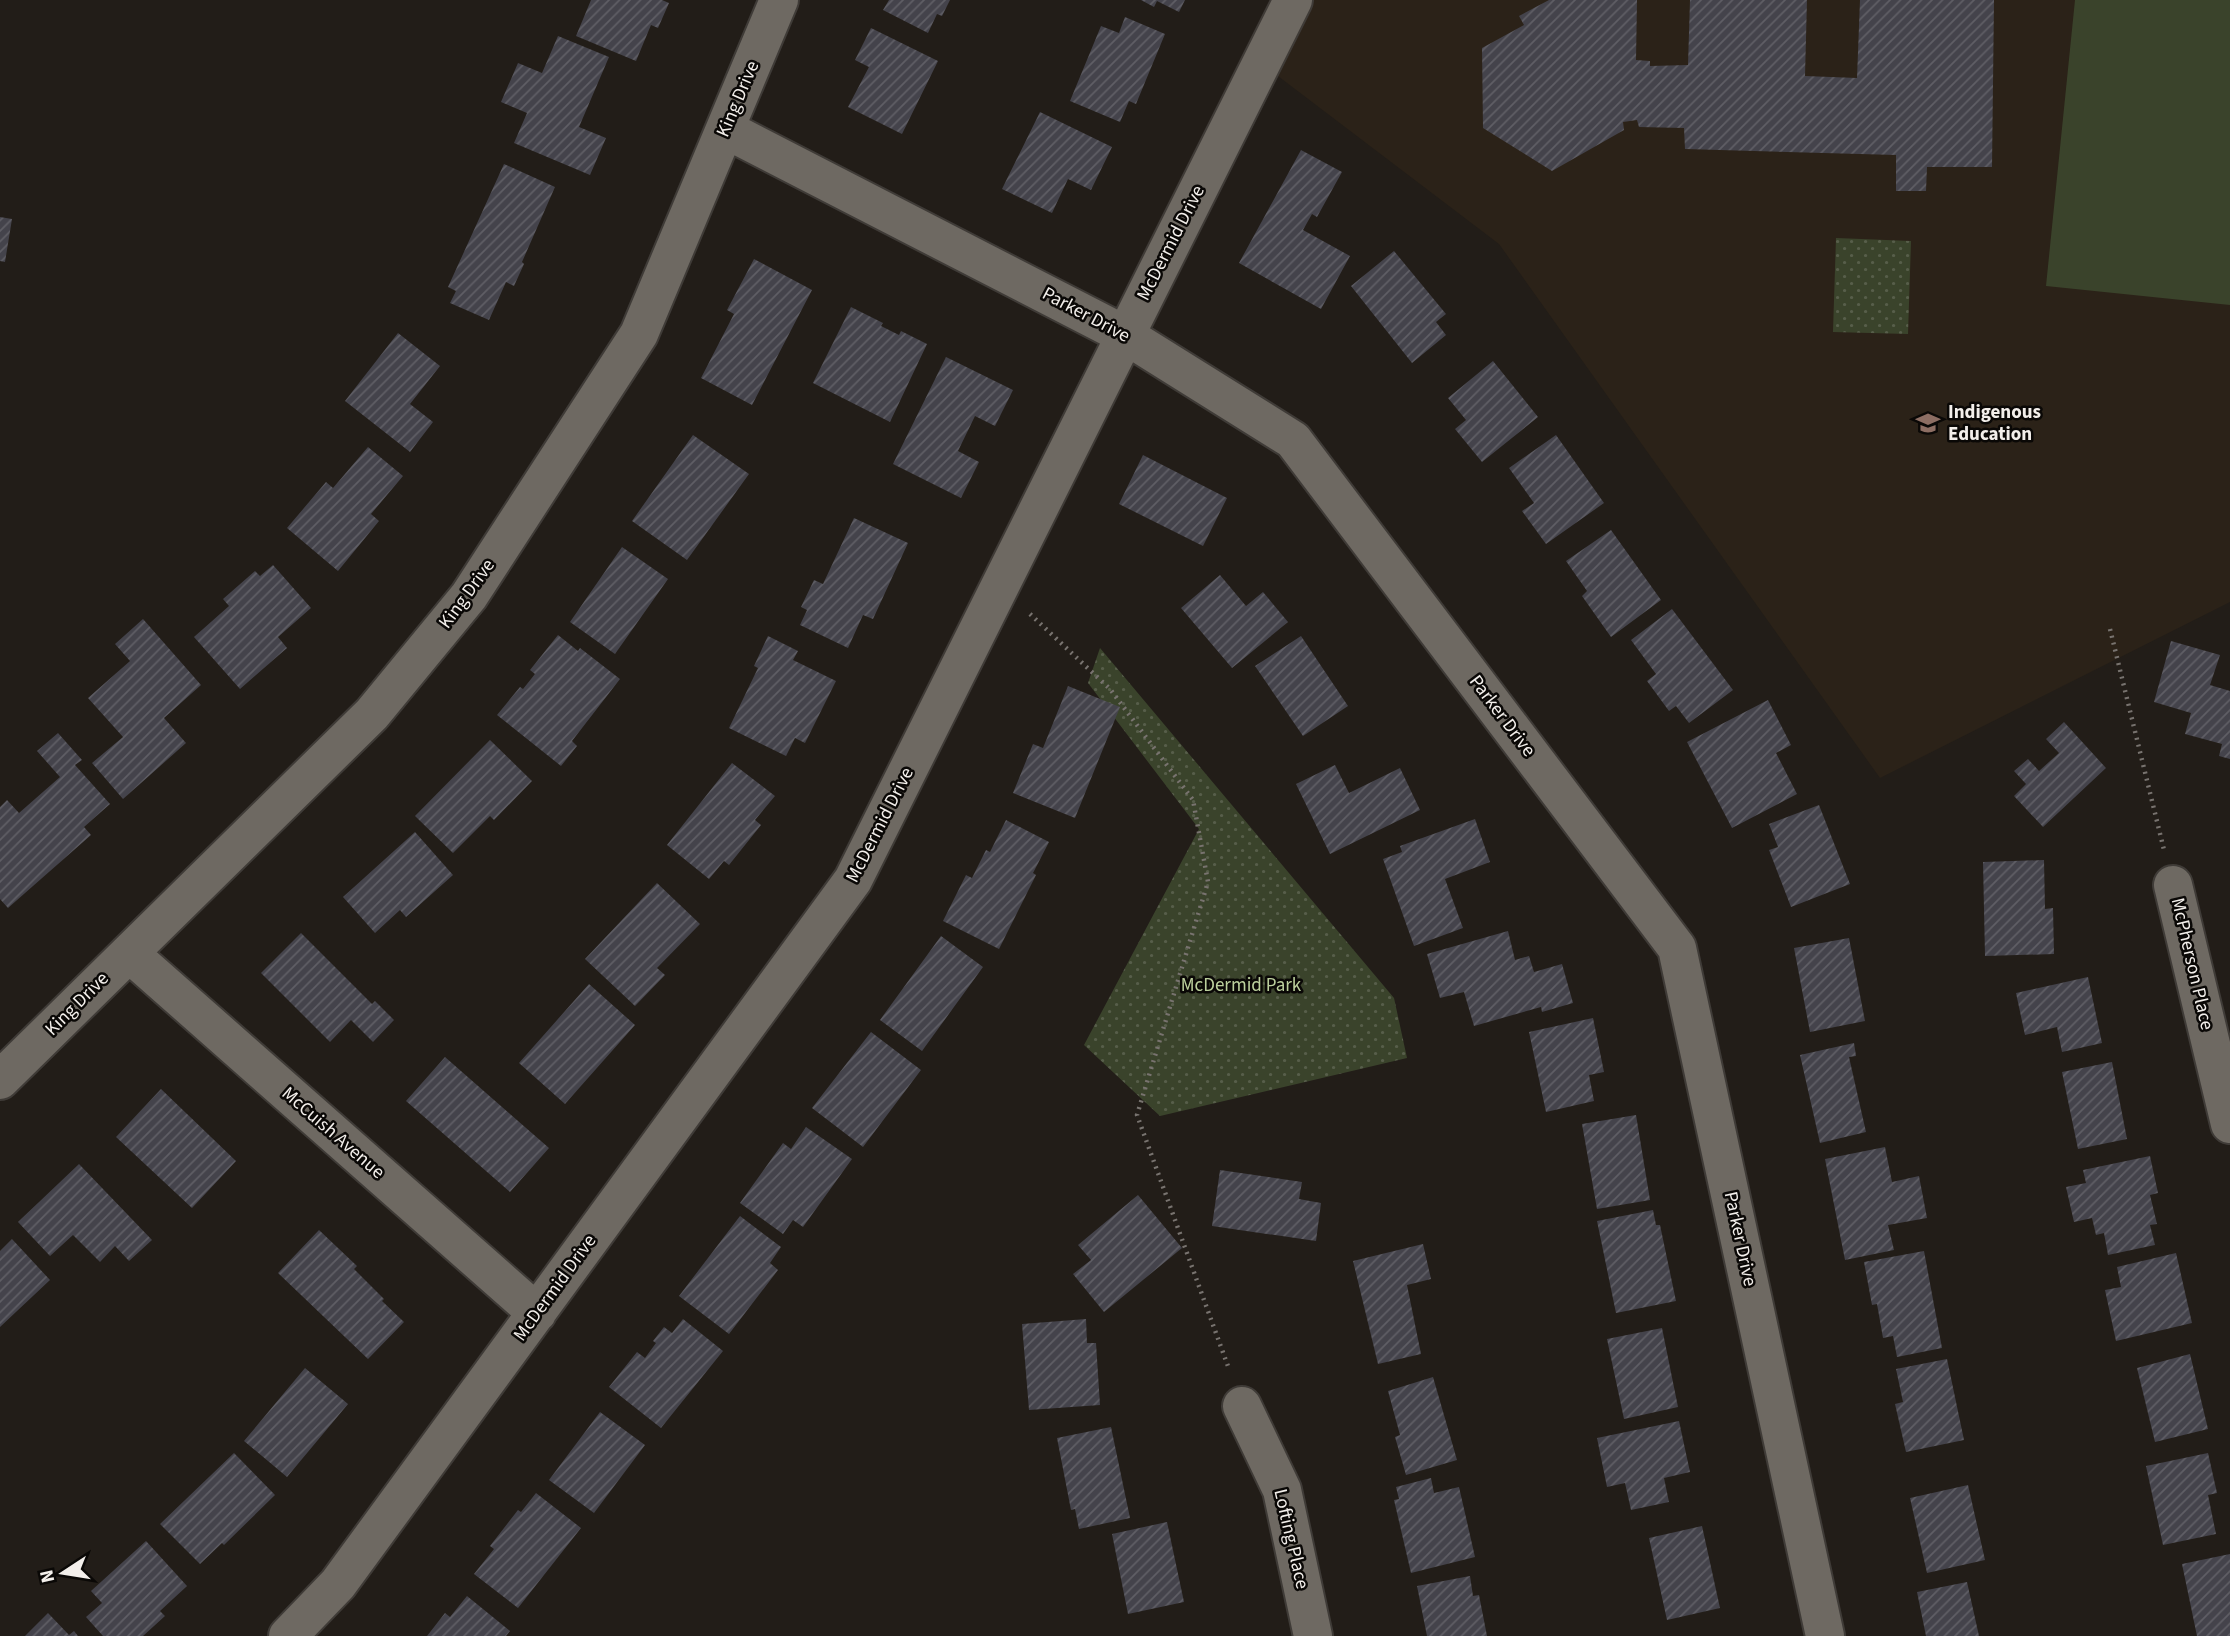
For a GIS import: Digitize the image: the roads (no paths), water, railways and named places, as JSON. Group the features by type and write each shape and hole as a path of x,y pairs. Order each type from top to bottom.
{"street":[{"name":"King Drive","path":"0,1080 372,714 469,596 639,334 779,0"},
{"name":"McDermid Drive","path":"288,1636 338,1584 853,880 1293,0"},
{"name":"Parker Drive","path":"725,130 1125,335 1293,440 1678,948 1825,1636"},
{"name":"McPherson Place","path":"2173,885 2230,1124"},
{"name":"McCuish Avenue","path":"129,953 537,1312"},
{"name":"Lofting Place","path":"1242,1406 1282,1490 1314,1636"}],"place":[{"name":"Indigenous Education","path":"1928,423"}],"park label":[{"name":"McDermid Park","path":"1241,985"}]}
